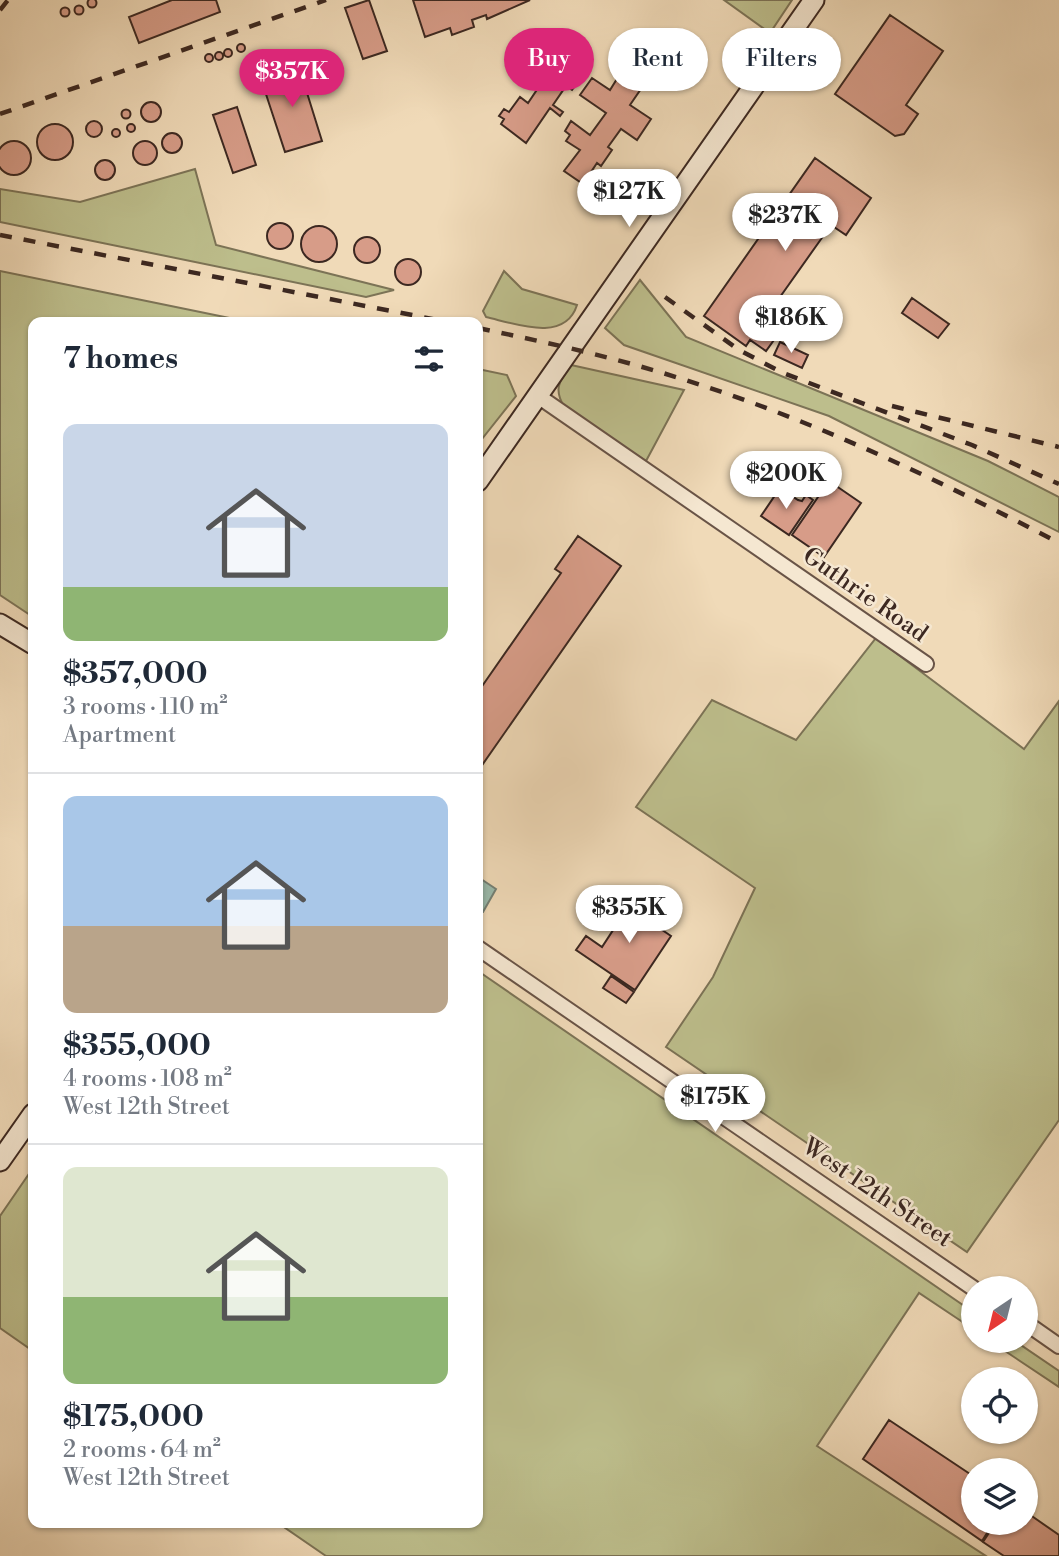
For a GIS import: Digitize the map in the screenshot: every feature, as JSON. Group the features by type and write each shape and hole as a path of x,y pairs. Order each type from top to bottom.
{"main road":[{"path":"483,474 814,0"},
{"path":"0,624 28,641"},
{"path":"0,1161 28,1121"}],"street":[{"name":"Guthrie Road","path":"538,396 926,664"},
{"name":"West 12th Street","path":"483,951 961,1280"},
{"path":"1038,1332 1059,1346"}],"green space":[{"path":"724,0 792,0 773,28 763,28"},
{"path":"195,169 216,245 394,290 366,297 0,222 0,189 80,202"},
{"path":"0,271 225,317 28,317 28,614 0,595"},
{"path":"504,271 522,289 577,305 571,317 562,324 538,328 486,317 483,311"},
{"path":"640,280 686,337 988,461 1059,497 1059,532 829,416 624,345 605,328"},
{"path":"571,365 684,390 646,461 565,408 558,391 563,376"},
{"path":"483,370 507,375 516,396 483,438"},
{"path":"876,638 1024,749 1059,701 1059,1120 967,1252 666,1047 713,977 755,888 636,807 712,700 796,740"},
{"path":"483,974 961,1304 961,1321 919,1293 817,1446 986,1556 326,1556 285,1528 483,1528"},
{"path":"28,1175 28,1348 0,1328 0,1216"},
{"path":"1008,1353 1033,1353 1059,1371 1059,1387 1038,1373 1038,1367 1029,1367"}],"shaded area":[{"path":"483,880 496,889 483,912"}],"building":[{"path":"92,-1 96,3 92,7 88,3"},
{"path":"172,0 216,0 220,12 139,43 129,17"},
{"path":"369,0 387,51 363,59 345,8"},
{"path":"413,0 530,0 487,19 486,15 472,20 474,27 452,35 450,28 425,37"},
{"path":"79,5 84,10 79,15 74,10"},
{"path":"65,7 70,12 65,17 60,12"},
{"path":"890,15 943,51 906,105 918,114 904,134 895,136 835,94 841,91 841,85"},
{"path":"241,44 245,48 241,52 237,48"},
{"path":"228,49 232,53 228,57 224,53"},
{"path":"219,52 223,56 219,60 215,56"},
{"path":"209,54 213,58 209,62 205,58"},
{"path":"305,67 309,78 303,80 322,141 285,152 261,79"},
{"path":"594,79 608,91 640,91 630,105 651,119 637,140 621,129 608,147 612,150 601,166 597,163 583,184 564,171 580,150 566,141 570,135 565,131 571,121 590,135 606,113 580,95 583,91 594,91"},
{"path":"536,91 563,91 553,105 563,112 560,116 550,108 526,143 501,124 504,119 499,116 504,109 509,112 520,97 528,103"},
{"path":"151,102 158,105 161,112 158,119 151,122 144,119 141,112 144,105"},
{"path":"237,107 256,165 233,173 213,115"},
{"path":"126,109 131,114 126,119 121,114"},
{"path":"94,121 102,129 94,137 86,129"},
{"path":"55,124 68,129 73,142 68,155 55,160 42,155 37,142 42,129"},
{"path":"131,124 135,128 131,132 127,128"},
{"path":"116,129 120,133 116,137 112,133"},
{"path":"172,133 179,136 182,143 179,150 172,153 165,150 162,143 165,136"},
{"path":"145,141 154,144 157,153 154,162 145,165 136,162 133,153 136,144"},
{"path":"8,142 20,142 30,152 30,164 20,174 8,174 -1,166 -1,150"},
{"path":"815,158 871,198 846,235 831,225 768,314 784,326 766,351 750,340 746,346 704,316"},
{"path":"105,160 112,163 115,170 112,177 105,180 98,177 95,170 98,163"},
{"path":"280,223 289,227 293,236 289,245 280,249 271,245 267,236 271,227"},
{"path":"319,226 332,231 337,244 332,257 319,262 306,257 301,244 306,231"},
{"path":"367,237 376,241 380,250 376,259 367,263 358,259 354,250 358,241"},
{"path":"408,259 417,263 421,272 417,281 408,285 399,281 395,272 399,263"},
{"path":"912,298 949,324 938,338 902,313"},
{"path":"780,342 808,355 802,368 774,355"},
{"path":"829,481 861,503 824,557 792,535"},
{"path":"780,488 798,500 802,501 806,495 813,500 789,535 761,516"},
{"path":"578,536 621,566 483,764 483,685 561,573 555,569"},
{"path":"636,895 657,910 649,921 671,936 635,990 576,950 586,936 602,947"},
{"path":"611,976 634,992 626,1003 603,988"},
{"path":"889,1420 961,1468 961,1527 863,1459"},
{"path":"1038,1520 1059,1535 1059,1556 1004,1556 983,1542 988,1535 1038,1535"},
{"path":"973,1535 986,1535 982,1541"}],"railway":[{"path":"0,10 8,0"},
{"path":"0,114 326,0"},
{"path":"0,235 422,317"},
{"path":"665,297 739,350 783,373 972,445 1059,484"},
{"path":"483,329 629,363 777,412 920,473 1059,543"},
{"path":"892,406 1059,447"}]}
